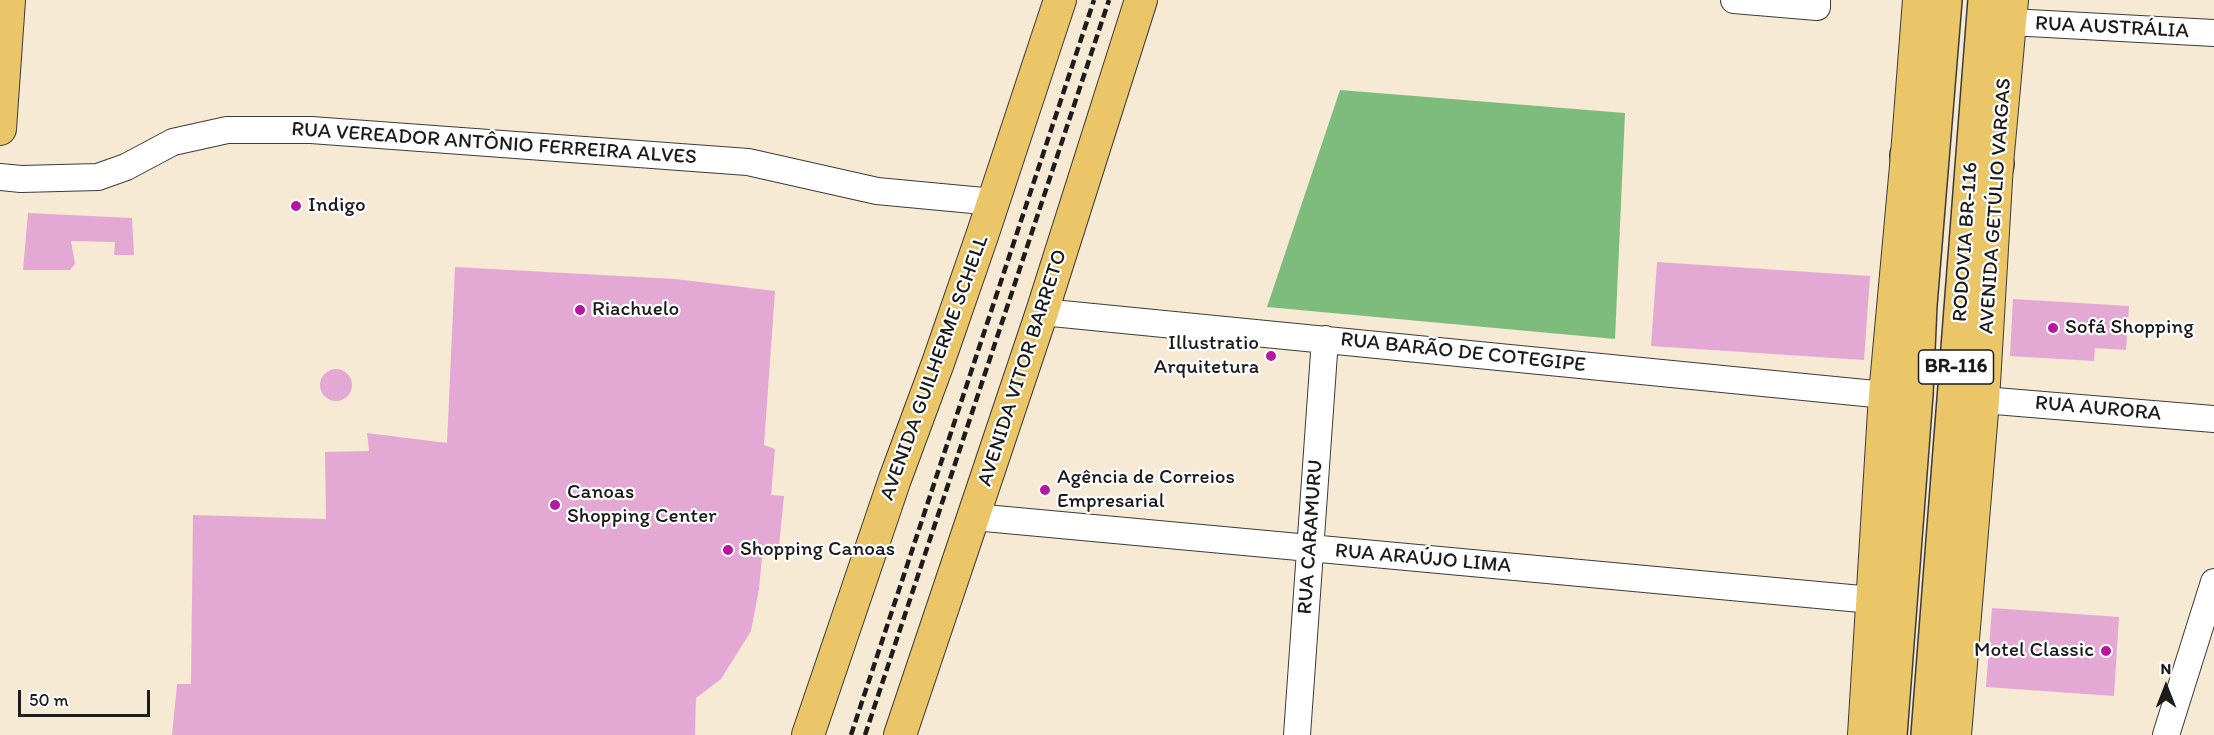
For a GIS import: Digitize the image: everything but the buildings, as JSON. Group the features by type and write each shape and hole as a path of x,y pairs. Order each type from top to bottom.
{"highway":[{"name":"RODOVIA BR-116","path":"1890,735 1916,394 1920,305 1945,0"},
{"name":"RODOVIA BR-116","path":"1928,735 1985,0"},
{"name":"BR-116","path":"1907,155 1920,305"},
{"name":"BR-116","path":"1961,306 1997,164"}],"main road":[{"path":"0,129 9,0"},
{"name":"AVENIDA GUILHERME SCHELL","path":"808,735 895,479 994,202 1060,0"},
{"name":"AVENIDA VITOR BARRETO","path":"900,735 1042,312 1141,0"},
{"path":"1864,735 1885,395 1919,0"},
{"name":"AVENIDA GETÚLIO VARGAS","path":"1955,735 1983,400 1997,164 2011,11"}],"street":[{"path":"1734,0 1817,4"},
{"name":"RUA AUSTRÁLIA","path":"2011,11 2214,33"},
{"name":"RUA VEREADOR ANTÔNIO FERREIRA ALVES","path":"0,177 21,179 98,177 126,167 173,142 227,130 311,130 748,162 876,191 994,202"},
{"name":"RUA BARÃO DE COTEGIPE","path":"1042,312 1885,395"},
{"name":"RUA CARAMURU","path":"1297,735 1325,339"},
{"name":"RUA AURORA","path":"1983,400 2214,419"},
{"name":"RUA ARAÚJO LIMA","path":"974,517 1872,600"},
{"path":"2166,735 2214,582"}],"green space":[{"path":"1340,90 1625,113 1615,339 1267,307"}],"railway":[{"path":"851,735 1094,0"},
{"path":"865,735 1109,0"}],"place":[{"name":"Indigo","path":"296,206"},
{"name":"Riachuelo","path":"580,310"},
{"name":"Sofá Shopping","path":"2053,328"},
{"name":"Illustratio Arquitetura","path":"1271,356"},
{"name":"Agência de Correios Empresarial","path":"1045,490"},
{"name":"Canoas Shopping Center","path":"555,505"},
{"name":"Shopping Canoas","path":"728,550"},
{"name":"Motel Classic","path":"2106,651"}]}
